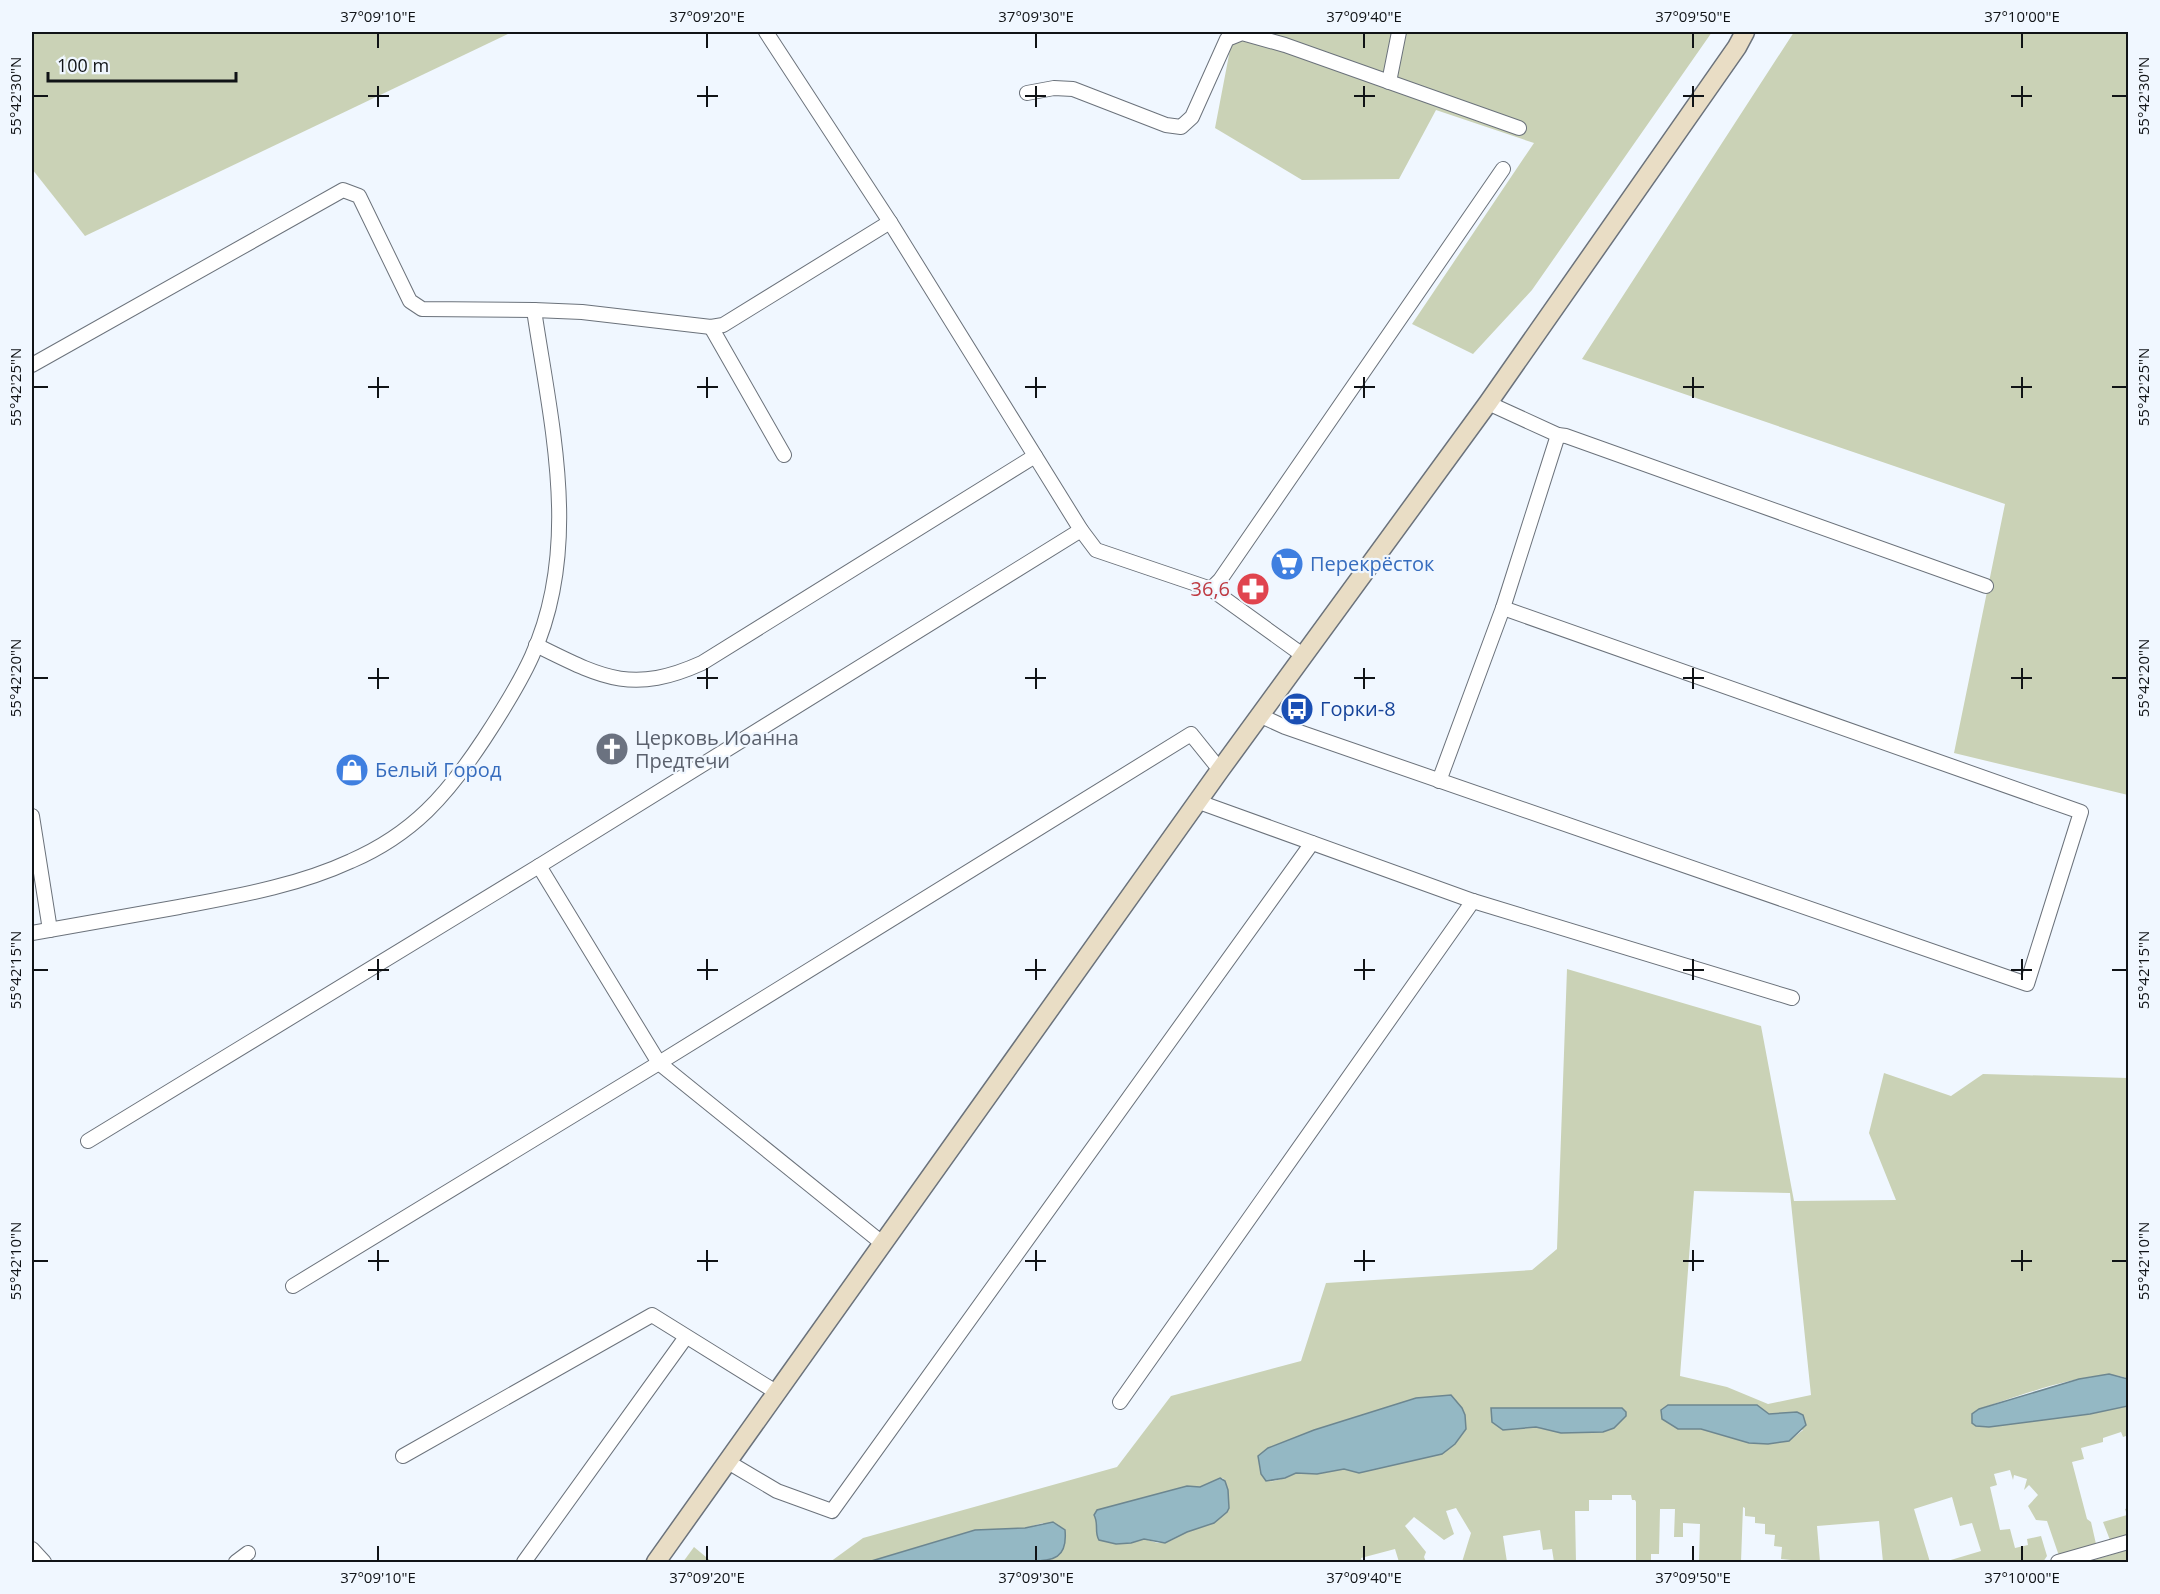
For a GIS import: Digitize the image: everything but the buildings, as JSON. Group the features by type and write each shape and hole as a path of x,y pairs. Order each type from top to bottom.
{"street":[{"path":"766,32 890,222 1081,530 1096,550 1211,589 1304,656"},
{"path":"1389,82 1399,32"},
{"path":"656,1563 1220,770 1488,403 1737,47 1745,32"},
{"path":"1027,93 1054,88 1072,90 1166,125 1181,127 1192,117 1227,39 1242,33 1285,45 1519,128"},
{"path":"1211,589 1220,580 1503,169"},
{"path":"32,364 343,190 360,196 410,301 422,309 582,312 711,327 723,325 890,222"},
{"path":"32,933 246,895 297,881 350,862 391,841 424,815 447,790 507,703 536,645 554,580 560,541 561,503 534,310"},
{"path":"711,327 784,455"},
{"path":"1488,403 1558,435 1986,586"},
{"path":"1439,781 1503,608 1558,435"},
{"path":"536,645 605,677 643,681 660,679 682,672 712,657 1035,456"},
{"path":"88,1141 539,866 1081,530"},
{"path":"1261,716 1285,727 1439,781 2027,984 2081,812 1503,608"},
{"path":"293,1286 1191,734 1220,770"},
{"path":"1199,802 1473,900 1792,998"},
{"path":"32,816 50,930"},
{"path":"728,1462 777,1491 831,1511 1312,843"},
{"path":"539,866 659,1063 882,1243"},
{"path":"1120,1402 1473,900"},
{"path":"403,1456 652,1315 776,1392"},
{"path":"524,1563 686,1337"},
{"path":"2058,1563 2128,1542"},
{"path":"32,1549 44,1563"},
{"path":"236,1563 248,1553"}],"green space":[{"path":"32,32 512,32 85,236 32,169"},
{"path":"1228,32 1712,32 1532,290 1473,354 1412,324 1534,143 1436,110 1399,179 1302,180 1215,128 1233,34"},
{"path":"1794,32 2128,32 2128,795 1954,753 2005,504 1582,359"},
{"path":"1567,969 1761,1026 1794,1201 1896,1200 1869,1133 1884,1073 1951,1096 1983,1074 2128,1078 2128,1379 2098,1376 2077,1379 1979,1409 1972,1414 2046,1419 2090,1414 2128,1406 2128,1441 2121,1432 2103,1438 2103,1442 2081,1448 2084,1459 2072,1462 2096,1544 2059,1555 2047,1521 2036,1520 2028,1506 2038,1495 2029,1485 2024,1490 2027,1479 2014,1475 2013,1480 2010,1470 1994,1474 1997,1485 1990,1487 2000,1530 2010,1529 2015,1548 2028,1545 2027,1539 2041,1536 2047,1556 2043,1562 1944,1562 1981,1551 1972,1523 1960,1526 1952,1497 1914,1509 1930,1562 1883,1562 1879,1521 1817,1526 1820,1562 1791,1562 1791,1560 1781,1559 1782,1547 1774,1546 1775,1535 1765,1534 1765,1524 1755,1523 1755,1517 1745,1516 1743,1507 1741,1562 1699,1562 1700,1524 1683,1523 1683,1537 1674,1537 1675,1509 1660,1509 1659,1554 1651,1554 1651,1562 1636,1562 1636,1502 1632,1500 1631,1495 1612,1495 1612,1500 1589,1500 1589,1511 1575,1511 1576,1562 1554,1562 1552,1549 1543,1550 1540,1530 1503,1536 1507,1562 1462,1562 1471,1533 1456,1508 1446,1511 1454,1534 1444,1540 1414,1517 1405,1526 1426,1552 1424,1557 1426,1562 1399,1562 1395,1549 1361,1558 1362,1562 1025,1562 1050,1560 1043,1523 1025,1528 975,1530 868,1562 830,1562 863,1538 1117,1467 1171,1396 1301,1361 1326,1283 1532,1270 1557,1249","holes":["1694,1191 1790,1193 1811,1395 1768,1404 1727,1387 1680,1376","1669,1405 1757,1405 1769,1414 1774,1414 1803,1430 1789,1441 1749,1443 1701,1429 1678,1429 1662,1419 1661,1410","1462,1408 1374,1469 1359,1473 1344,1469 1317,1474 1296,1473 1270,1482","1573,1408 1575,1432 1561,1433 1536,1427","1223,1478 1228,1490 1229,1508 1227,1512 1214,1523 1187,1532 1170,1541 1158,1543 1144,1539 1115,1544 1099,1540 1096,1530 1097,1520 1145,1498 1187,1486 1200,1487"]},
{"path":"2128,1508 2128,1537 2110,1540 2103,1522 2127,1515 2125,1509"},
{"path":"694,1547 712,1562 683,1562"},
{"path":"2128,1550 2128,1562 2087,1562 2124,1551"}],"water":[{"path":"2109,1374 2128,1379 2128,1406 2090,1414 1989,1427 1976,1426 1972,1423 1972,1414 1979,1409 2079,1379"},
{"path":"1451,1395 1462,1408 1466,1429 1455,1444 1442,1454 1359,1473 1344,1469 1317,1474 1296,1473 1285,1478 1266,1481 1261,1474 1258,1456 1268,1448 1314,1430 1416,1398"},
{"path":"1668,1405 1757,1405 1769,1414 1797,1412 1803,1415 1806,1425 1789,1441 1768,1444 1749,1443 1701,1429 1678,1429 1662,1419 1661,1410"},
{"path":"1491,1408 1622,1408 1626,1416 1614,1428 1603,1432 1561,1433 1536,1427 1503,1430 1492,1422"},
{"path":"1220,1478 1225,1481 1228,1490 1229,1508 1214,1523 1187,1532 1165,1543 1144,1539 1116,1544 1099,1540 1094,1515 1097,1510 1187,1486 1200,1487"},
{"path":"1053,1522 1065,1530 1064,1548 1056,1557 1042,1561 868,1562 975,1530 1025,1528"}],"place":[{"name":"Перекрёсток","path":"1287,564"},
{"name":"36,6","path":"1253,589"},
{"name":"Горки-8","path":"1297,709"},
{"name":"Церковь Иоанна Предтечи","path":"612,749"},
{"name":"Белый Город","path":"352,770"}]}
